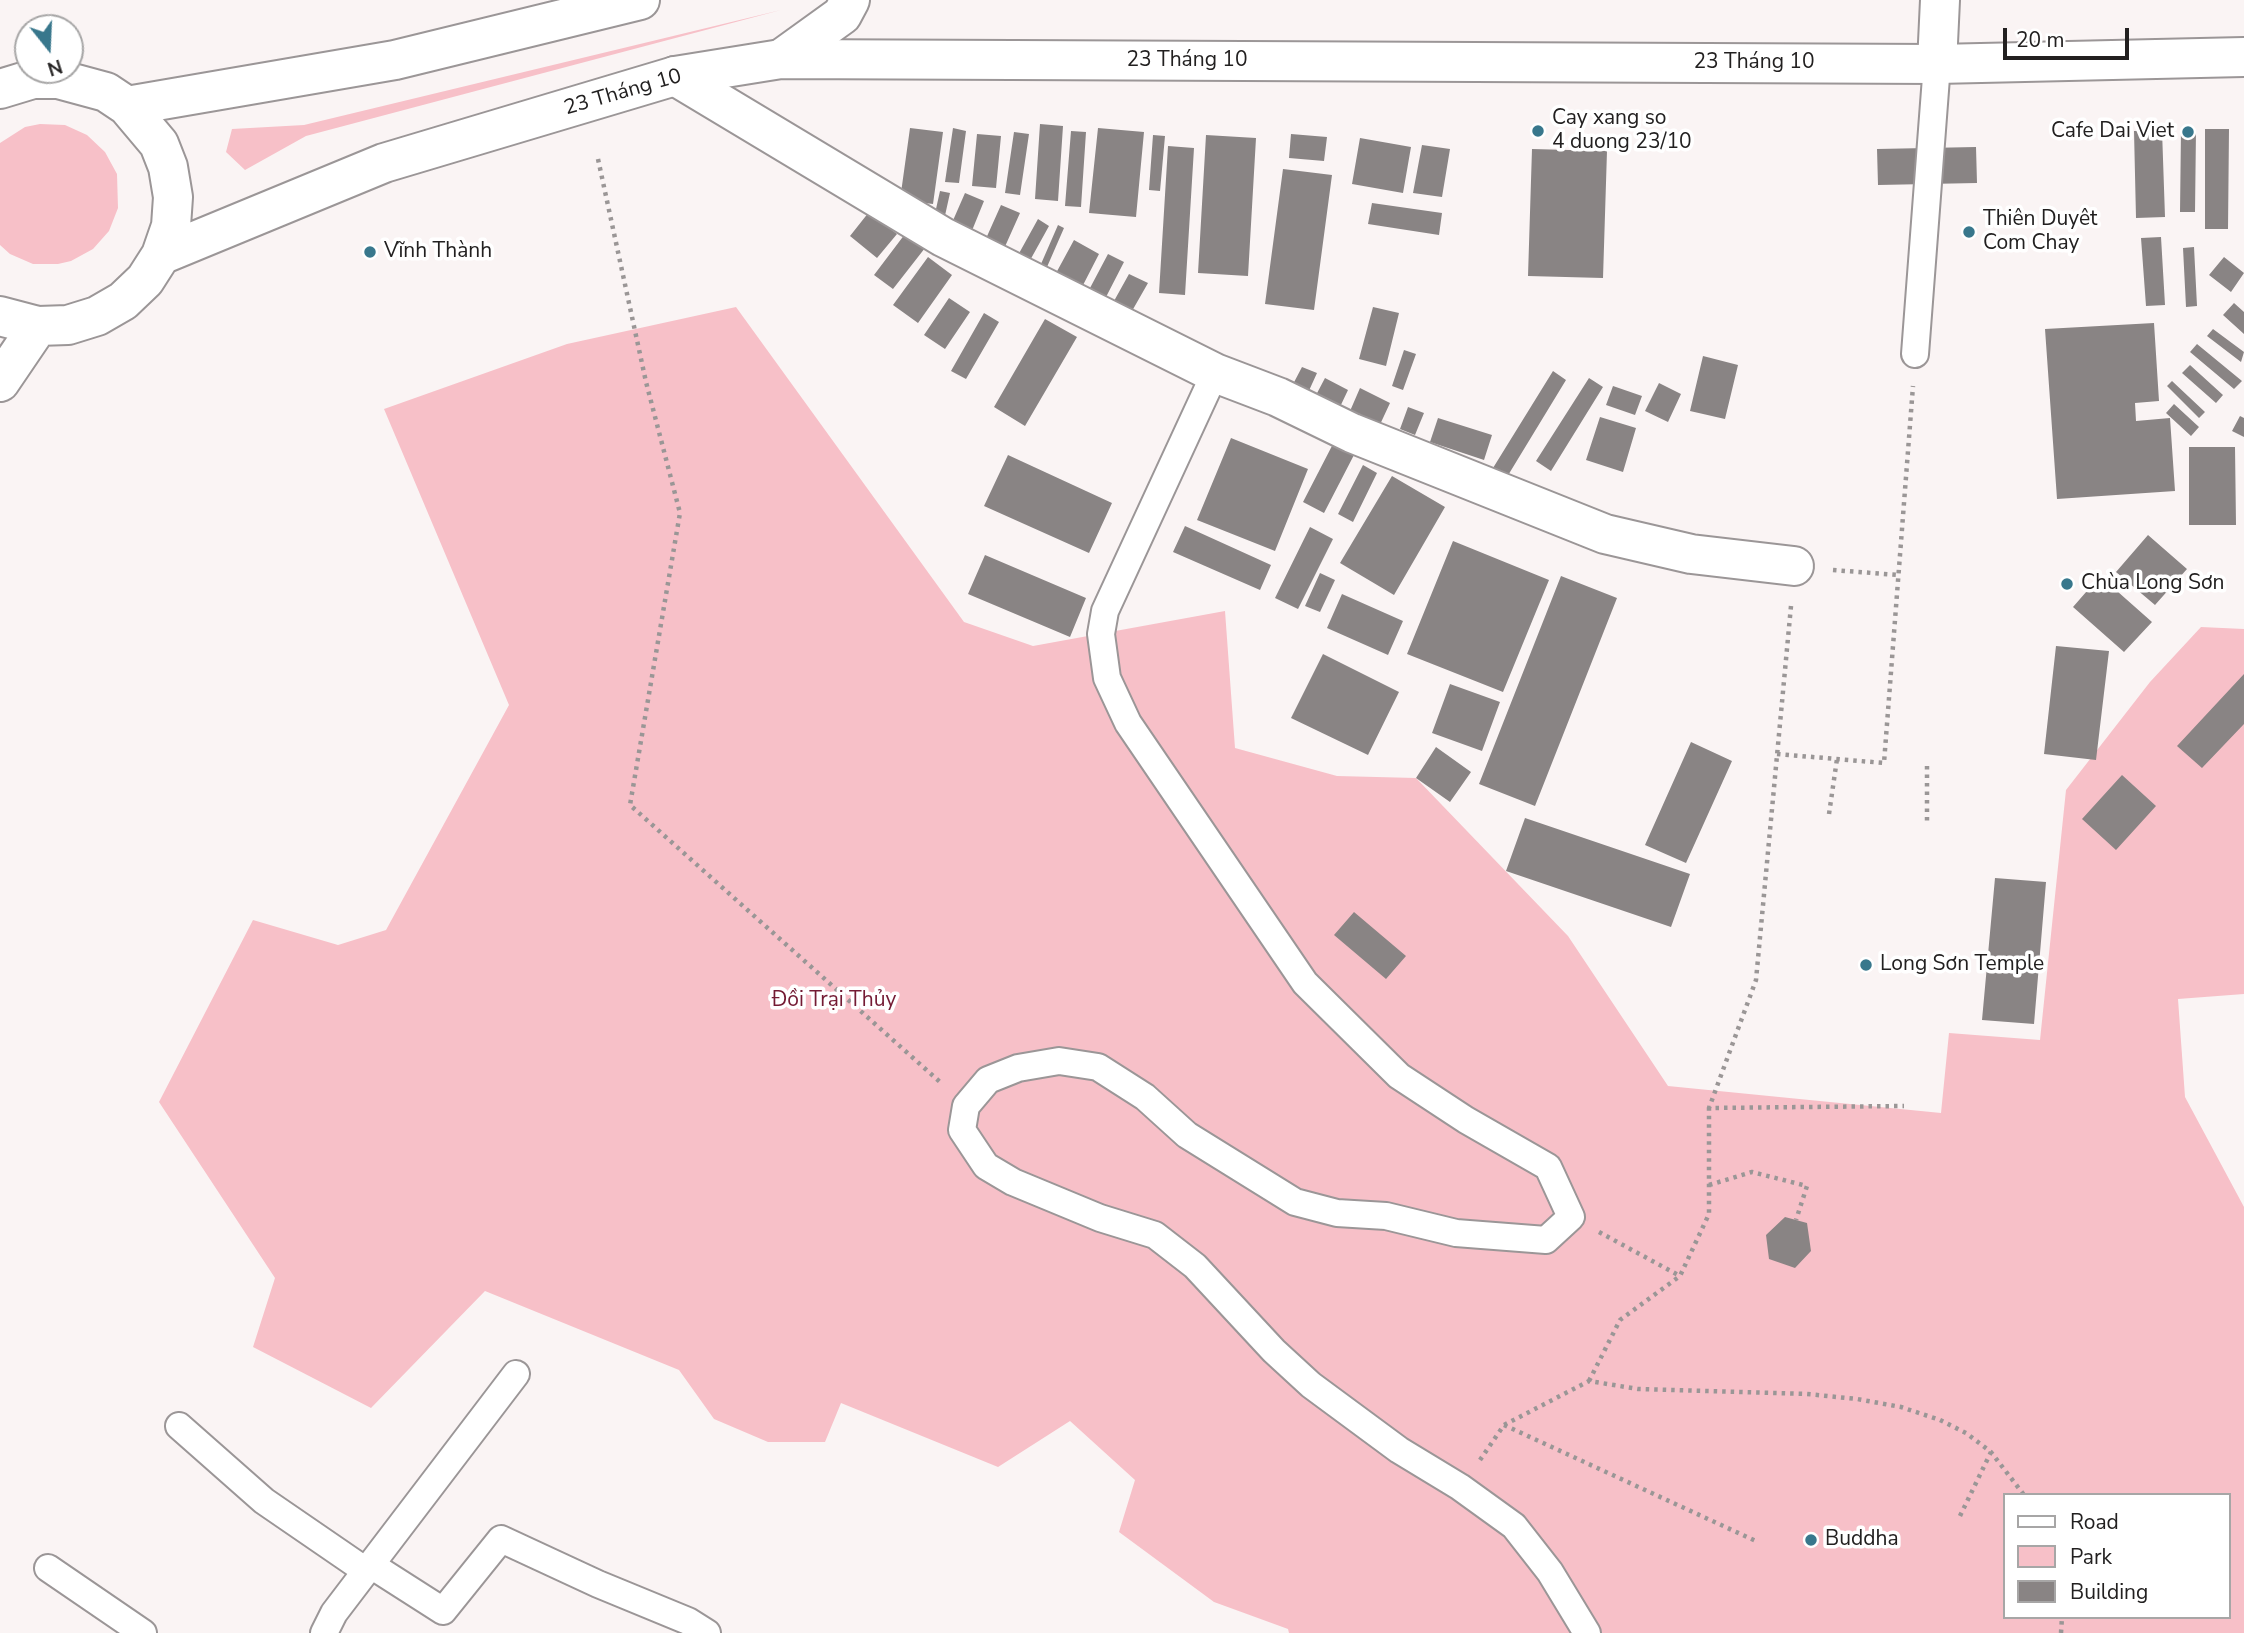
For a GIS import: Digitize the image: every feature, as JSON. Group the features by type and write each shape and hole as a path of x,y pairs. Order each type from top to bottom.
{"main road":[{"path":"127,106 395,60 640,0"},
{"path":"781,59 842,15 850,0"},
{"path":"1937,64 1940,0"},
{"name":"23 Tháng 10","path":"161,255 384,163 675,76 781,59 1937,64 2244,57"},
{"path":"675,76 943,237 1214,373 1278,397 1352,433 1605,534 1691,554 1794,566"},
{"path":"0,89 33,79 58,79 106,92 127,106 159,144 168,167 173,197 171,226 161,255 145,280 123,301 97,317 68,324 38,326 0,316"},
{"path":"0,382 38,326"}],"lane":[{"path":"1915,354 1937,64"},
{"path":"1214,373 1105,611 1101,634 1107,678 1128,723 1305,983 1399,1076 1466,1120 1548,1167 1571,1217 1546,1240 1456,1233 1385,1216 1338,1213 1295,1202 1187,1135 1145,1097 1098,1067 1059,1061 1018,1069 988,1080 966,1106 962,1130 986,1166 1013,1182 1062,1203 1155,1235 1195,1266 1273,1351 1311,1385 1399,1450 1460,1487 1514,1527 1550,1572 1587,1633"},
{"path":"324,1633 334,1613 516,1374"},
{"path":"178,1426 264,1501 369,1568 443,1611 501,1539 598,1584 688,1621 707,1633"},
{"path":"48,1568 143,1633"}],"path":[{"path":"598,159 646,382 680,513 630,805 966,1106"},
{"path":"1777,754 1884,763 1915,354"},
{"path":"1460,1487 1504,1425 1589,1381 1620,1320 1680,1276 1709,1214 1709,1108 1756,980 1794,566 1898,575"},
{"path":"1829,814 1837,759"},
{"path":"1927,766 1927,822"},
{"path":"1709,1108 1904,1106"},
{"path":"1709,1185 1752,1172 1807,1186 1796,1220"},
{"path":"1571,1217 1680,1276"},
{"path":"1589,1381 1637,1389 1807,1394 1902,1407 1940,1420 1966,1433 1991,1452 2022,1493"},
{"path":"1504,1425 1758,1542"},
{"path":"1960,1516 1991,1452"}],"green space":[{"path":"781,10 306,136 245,170 226,152 232,129 304,125"},
{"path":"40,124 65,125 87,135 105,152 117,174 118,208 109,231 93,249 71,261 58,264 33,264 10,254 0,245 0,143 25,127"},
{"name":"Đồi Trại Thủy","path":"736,307 964,622 1033,646 1225,611 1235,748 1337,776 1416,778 1568,936 1668,1086 1941,1113 1949,1033 2040,1040 2066,790 2150,682 2201,627 2244,629 2244,994 2178,999 2185,1097 2244,1207 2244,1633 1289,1633 1288,1629 1214,1602 1119,1532 1135,1480 1070,1421 998,1467 841,1403 825,1442 768,1442 714,1419 679,1370 485,1291 371,1408 253,1347 275,1278 159,1102 253,920 338,945 386,930 509,705 384,409 567,344"}],"building":[{"path":"1040,124 1063,126 1058,201 1035,199"},
{"path":"910,128 943,132 933,204 900,200"},
{"path":"953,128 966,131 959,183 945,182"},
{"path":"1098,128 1144,132 1136,217 1089,213"},
{"path":"2205,129 2229,129 2228,229 2205,229"},
{"path":"2162,130 2165,217 2136,218 2134,131"},
{"path":"2181,130 2196,130 2195,212 2180,212"},
{"path":"1071,131 1086,132 1081,207 1065,206"},
{"path":"1014,132 1029,134 1020,195 1005,193"},
{"path":"977,134 1001,136 996,188 972,186"},
{"path":"1291,134 1327,137 1324,161 1289,158"},
{"path":"1153,135 1165,136 1160,191 1149,190"},
{"path":"1206,135 1256,138 1248,276 1198,273"},
{"path":"1360,138 1411,147 1403,193 1352,184"},
{"path":"1422,145 1450,149 1442,197 1413,193"},
{"path":"1168,146 1194,148 1185,295 1159,293"},
{"path":"1976,147 1977,183 1878,185 1877,149"},
{"path":"1532,149 1607,151 1603,278 1528,276"},
{"path":"1283,169 1332,175 1314,310 1265,304"},
{"path":"940,191 950,193 944,220 934,218"},
{"path":"965,193 984,201 971,233 951,225"},
{"path":"1372,203 1442,213 1439,235 1368,224"},
{"path":"1001,205 1020,213 1003,251 984,243"},
{"path":"869,212 897,234 877,258 850,236"},
{"path":"1038,219 1049,226 1028,264 1017,257"},
{"path":"1058,225 1064,228 1047,267 1041,264"},
{"path":"905,234 925,248 893,289 874,275"},
{"path":"2161,237 2165,305 2146,306 2141,238"},
{"path":"1074,240 1099,254 1081,289 1055,275"},
{"path":"2194,247 2197,306 2186,307 2183,248"},
{"path":"1108,254 1124,262 1106,297 1090,288"},
{"path":"928,257 952,275 918,323 893,305"},
{"path":"2224,257 2244,273 2231,292 2209,275"},
{"path":"1129,274 1148,283 1132,311 1114,301"},
{"path":"949,298 970,312 945,349 924,335"},
{"path":"2234,303 2244,312 2244,334 2223,315"},
{"path":"1373,307 1399,313 1386,366 1359,359"},
{"path":"984,313 999,322 966,379 951,371"},
{"path":"1045,319 1077,337 1025,426 994,407"},
{"path":"2154,323 2159,401 2135,403 2136,421 2170,418 2175,491 2057,499 2045,329"},
{"path":"2213,329 2244,352 2241,362 2207,336"},
{"path":"2197,344 2242,381 2234,389 2190,352"},
{"path":"1404,350 1416,354 1403,390 1392,386"},
{"path":"1703,356 1738,365 1725,419 1690,411"},
{"path":"2190,365 2223,395 2216,403 2182,373"},
{"path":"1302,367 1317,373 1307,395 1291,388"},
{"path":"1553,371 1566,380 1507,477 1493,468"},
{"path":"1325,378 1348,390 1339,409 1315,397"},
{"path":"1589,378 1603,387 1551,471 1536,461"},
{"path":"2172,381 2205,412 2199,418 2167,386"},
{"path":"1659,383 1681,394 1668,422 1645,411"},
{"path":"1613,386 1642,396 1635,415 1606,405"},
{"path":"1360,388 1390,403 1377,431 1347,418"},
{"path":"2174,404 2199,427 2191,436 2166,413"},
{"path":"1408,407 1424,413 1415,435 1400,429"},
{"path":"2240,416 2244,418 2244,437 2232,431"},
{"path":"1600,417 1636,428 1623,472 1586,460"},
{"path":"1438,418 1492,435 1484,460 1430,442"},
{"path":"1231,438 1308,469 1275,551 1197,520"},
{"path":"1334,442 1355,453 1324,513 1303,502"},
{"path":"2189,447 2235,447 2236,525 2189,525"},
{"path":"1008,455 1112,503 1089,553 984,506"},
{"path":"1363,465 1377,473 1353,522 1338,514"},
{"path":"1392,476 1445,507 1394,595 1340,563"},
{"path":"1185,526 1271,565 1260,590 1173,552"},
{"path":"1310,527 1333,539 1298,609 1275,598"},
{"path":"2148,535 2187,569 2155,605 2116,572"},
{"path":"1453,541 1549,580 1503,692 1407,654"},
{"path":"985,555 1086,598 1070,637 968,594"},
{"path":"1320,573 1335,580 1320,612 1305,606"},
{"path":"1561,576 1617,598 1535,806 1479,784"},
{"path":"2100,576 2152,622 2124,652 2073,607"},
{"path":"1342,594 1403,621 1388,655 1327,628"},
{"path":"2056,646 2109,651 2096,760 2044,754"},
{"path":"1323,654 1399,692 1368,755 1291,718"},
{"path":"2244,674 2244,724 2202,768 2177,746"},
{"path":"1450,684 1500,702 1482,751 1432,733"},
{"path":"1691,742 1732,761 1686,863 1645,845"},
{"path":"1436,747 1471,772 1450,802 1416,778"},
{"path":"2122,775 2156,806 2116,850 2082,819"},
{"path":"1525,818 1690,874 1671,927 1506,871"},
{"path":"1995,878 2046,882 2034,1024 1982,1020"},
{"path":"1354,912 1406,956 1386,979 1334,935"},
{"path":"1785,1217 1807,1223 1811,1251 1795,1268 1769,1259 1766,1235"}],"place":[{"name":"Cay xang so 4 duong 23/10","path":"1538,131"},
{"name":"Cafe Dai Viet","path":"2188,132"},
{"name":"Thiên Duyêt Com Chay","path":"1969,232"},
{"name":"Vĩnh Thành","path":"370,252"},
{"name":"Chùa Long Sơn","path":"2067,584"},
{"name":"Long Sơn Temple","path":"1866,965"},
{"name":"Buddha","path":"1811,1540"}]}
